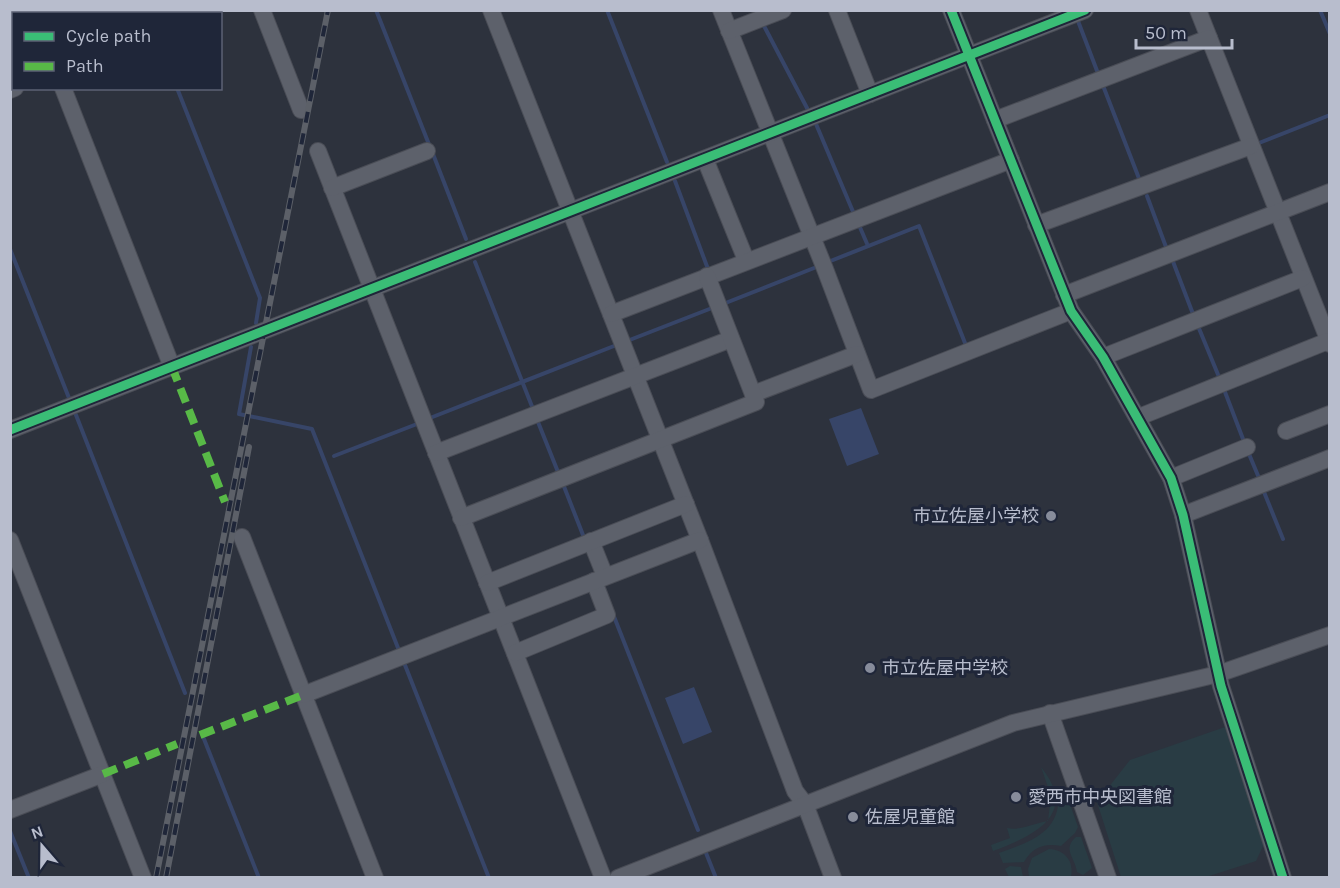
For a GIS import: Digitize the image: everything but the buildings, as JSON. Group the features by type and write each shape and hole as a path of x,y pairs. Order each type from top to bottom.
{"street":[{"path":"262,10 301,110"},
{"path":"492,10 700,540 795,791 806,804 833,878"},
{"path":"721,10 871,390 1278,212 1329,192"},
{"path":"729,31 783,10"},
{"path":"837,10 870,94"},
{"path":"951,10 1068,303 1139,417 1171,478 1183,515 1218,674 1284,878"},
{"path":"10,430 1085,10"},
{"path":"1139,417 1329,342 1198,10"},
{"path":"995,120 1209,38"},
{"path":"64,90 172,367"},
{"path":"1036,225 1251,146"},
{"path":"318,151 603,878"},
{"path":"332,188 427,151"},
{"path":"705,159 746,260"},
{"path":"610,314 1011,160"},
{"path":"461,518 756,402 707,276"},
{"path":"1103,357 1304,278"},
{"path":"436,453 731,339"},
{"path":"753,394 857,354"},
{"path":"1286,431 1329,414"},
{"path":"1171,478 1247,447"},
{"path":"1183,515 1329,458"},
{"path":"487,583 686,504"},
{"path":"242,537 375,878"},
{"path":"303,695 700,540"},
{"path":"515,653 607,615 591,541"},
{"path":"12,546 143,878"},
{"path":"618,878 1013,723 1218,674 1329,635"},
{"path":"1050,713 1108,878"},
{"path":"10,810 103,774"}],"shaded area":[{"path":"1225,727 1264,844 1256,861 1206,877 1121,877 1097,802 1130,760"},
{"path":"1041,767 1052,784 1056,798 1053,811 1048,819 1051,796"},
{"path":"1064,787 1078,827 1075,833 1061,846 1040,847 1024,862 1003,863 999,853 1034,839 1050,825 1056,815 1058,789"},
{"path":"1047,821 1023,838 993,851 991,845 1010,838 1007,828 1022,828"},
{"path":"1076,837 1081,837 1092,868 1083,875 1077,872 1070,853 1070,845"},
{"path":"1049,849 1067,857 1072,871 1071,877 1029,877 1028,869 1032,858"},
{"path":"1010,866 1021,867 1023,877 1009,877 1005,869"}],"water":[{"path":"861,408 879,454 847,466 829,419"},
{"path":"694,687 712,732 683,744 665,698"}],"waterway":[{"path":"376,10 430,147"},
{"path":"607,10 667,162"},
{"path":"1320,10 1330,34"},
{"path":"1078,21 1099,76"},
{"path":"763,24 807,108"},
{"path":"1102,83 1140,181"},
{"path":"178,90 260,298 256,323"},
{"path":"1259,143 1330,115"},
{"path":"816,124 854,214"},
{"path":"433,154 466,239"},
{"path":"675,181 708,269"},
{"path":"1147,196 1166,247"},
{"path":"859,225 868,246"},
{"path":"828,262 919,226 965,343"},
{"path":"10,249 69,398"},
{"path":"1172,259 1193,314"},
{"path":"475,262 533,409"},
{"path":"723,304 814,268"},
{"path":"627,341 712,308"},
{"path":"1198,326 1219,377"},
{"path":"430,418 614,346"},
{"path":"251,347 239,414 312,429 400,653"},
{"path":"1225,392 1243,439"},
{"path":"76,415 185,693"},
{"path":"538,422 558,472"},
{"path":"334,456 417,424"},
{"path":"1249,454 1259,478"},
{"path":"563,484 583,535"},
{"path":"1264,492 1283,539"},
{"path":"613,614 698,830"},
{"path":"403,660 489,878"},
{"path":"204,739 259,878"},
{"path":"10,831 29,878"},
{"path":"706,853 716,878"}],"railway":[{"path":"156,878 328,10"},
{"path":"166,878 249,447"}],"marked path":[{"path":"172,367 225,502"},
{"path":"200,735 303,695"},
{"path":"103,774 177,744"}],"cycle path":[{"path":"951,10 1071,311 1103,357 1171,478 1183,515 1221,686 1283,878"},
{"path":"10,430 1085,10"}],"place":[{"name":"市立佐屋小学校","path":"1051,516"},
{"name":"市立佐屋中学校","path":"870,668"},
{"name":"愛西市中央図書館","path":"1016,797"},
{"name":"佐屋児童館","path":"853,817"}]}
